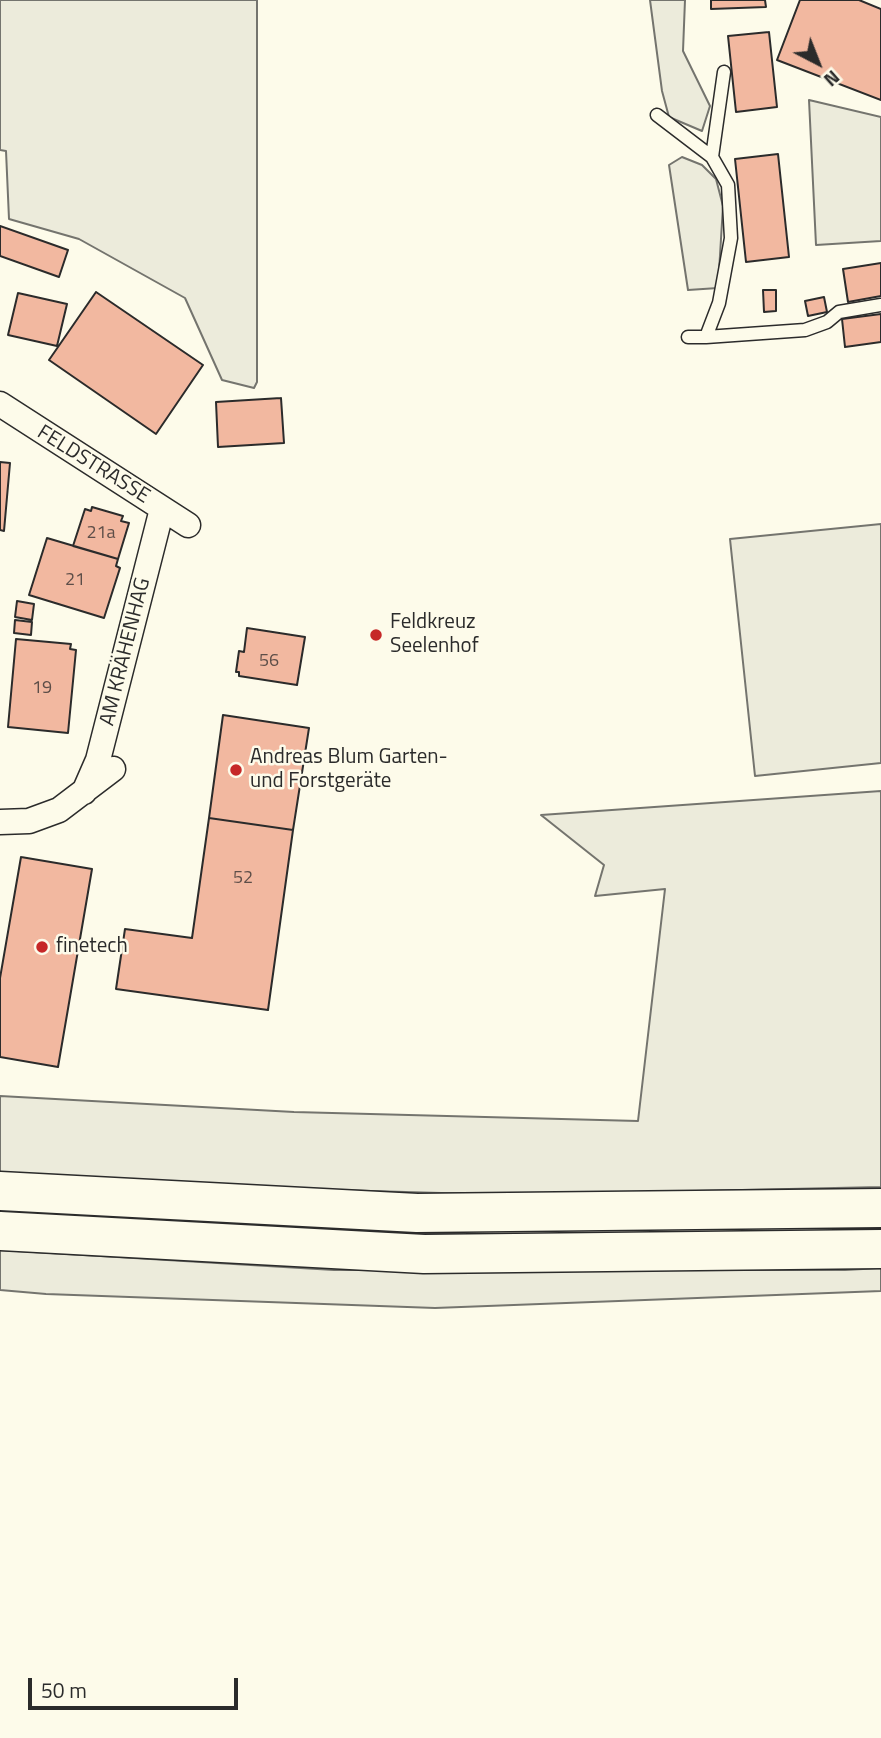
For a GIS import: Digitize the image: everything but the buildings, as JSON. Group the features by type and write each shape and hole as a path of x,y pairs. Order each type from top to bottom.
{"highway":[{"path":"0,1191 417,1213 881,1208"},
{"path":"0,1231 424,1254 881,1249"}],"street":[{"name":"FELDSTRASSE","path":"0,404 188,525"},
{"name":"AM KRÄHENHAG","path":"84,792 98,760 162,509"},
{"path":"0,822 29,821 59,810 113,769"}],"lane":[{"path":"712,157 724,72"},
{"path":"657,115 712,157 728,184 731,238 719,303 706,337"},
{"path":"688,337 805,330 827,322 839,312 881,305"}],"shaded area":[{"path":"0,0 257,0 257,382 254,388 222,380 185,298 79,239 9,219 6,151 0,150"},
{"path":"650,0 685,0 683,51 710,106 702,131 669,117 662,91"},
{"path":"809,100 881,117 881,241 816,245"},
{"path":"682,157 702,165 716,179 723,206 718,288 688,290 669,165"},
{"path":"881,524 881,763 755,776 730,539"},
{"path":"881,791 881,1187 512,1195 264,1188 0,1174 0,1096 294,1112 638,1121 665,889 595,896 604,865 541,815"},
{"path":"0,1250 334,1270 881,1268 881,1291 435,1308 46,1294 0,1290"}],"place":[{"name":"Feldkreuz Seelenhof","path":"376,635"},
{"name":"Andreas Blum Garten- und Forstgeräte","path":"236,770"},
{"name":"finetech","path":"42,947"}]}
